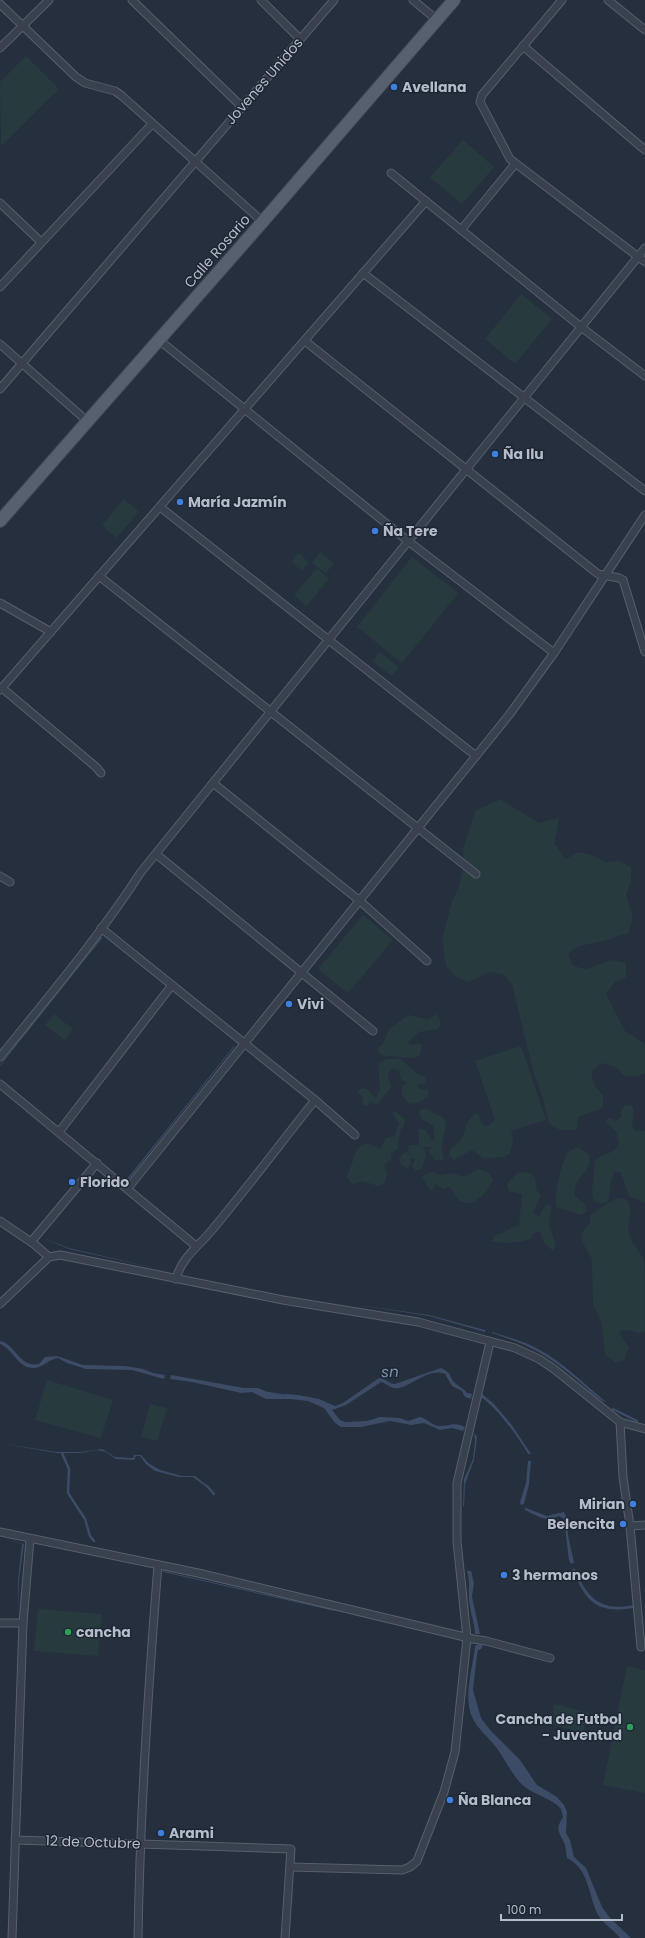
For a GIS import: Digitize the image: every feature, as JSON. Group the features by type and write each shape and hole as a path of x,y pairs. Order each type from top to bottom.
{"main road":[{"name":"Calle Rosario","path":"0,520 263,222 454,0"}],"street":[{"path":"0,48 49,0"},
{"path":"132,0 242,107"},
{"path":"261,0 300,39"},
{"name":"Jovenes Unidos","path":"0,389 334,0"},
{"path":"413,0 437,20"},
{"path":"562,0 482,95 480,102 501,144 510,159 515,164 645,262"},
{"path":"608,0 645,30"},
{"path":"0,4 76,77 85,83 118,93 263,222"},
{"path":"523,46 645,150"},
{"path":"0,287 152,124"},
{"path":"461,230 515,164"},
{"path":"391,172 581,327 645,376"},
{"path":"101,773 96,766 1,689 426,201"},
{"path":"0,203 41,242"},
{"path":"0,1057 213,782 645,248"},
{"path":"363,273 645,491"},
{"path":"159,340 408,541 554,653"},
{"path":"304,341 598,574 619,578 625,584 645,652"},
{"path":"0,344 87,421"},
{"path":"160,507 476,756"},
{"path":"128,1188 509,715 554,653 645,515"},
{"path":"99,576 476,874"},
{"path":"0,603 51,632"},
{"path":"213,782 360,901 427,961"},
{"path":"156,854 373,1031"},
{"path":"0,876 10,882"},
{"path":"101,928 315,1100 355,1135"},
{"path":"59,1132 172,985"},
{"path":"0,1084 128,1188 196,1246"},
{"path":"176,1279 180,1266 196,1246 210,1232 315,1100"},
{"path":"32,1242 97,1163"},
{"path":"0,1222 32,1242 49,1257"},
{"path":"0,1304 49,1257 60,1255 283,1300 418,1322 515,1348 539,1359 620,1422 645,1429"},
{"path":"284,1938 291,1867 402,1870 410,1867 417,1861 450,1772 455,1752 470,1639 457,1540 457,1483 478,1388 490,1342"},
{"path":"620,1422 623,1477 630,1526 641,1648"},
{"path":"630,1526 645,1525"},
{"path":"0,1532 158,1565 374,1614 550,1658"},
{"path":"12,1938 23,1623 30,1539"},
{"path":"138,1938 140,1844 147,1704 158,1565"},
{"path":"0,1623 23,1623"},
{"name":"12 de Octubre","path":"15,1840 291,1849 291,1867"}],"green space":[{"path":"26,56 59,89 1,146 0,82"},
{"path":"463,140 494,167 462,204 430,177"},
{"path":"521,294 552,319 515,364 485,339"},
{"path":"124,499 139,512 116,538 102,525"},
{"path":"320,552 334,563 326,573 312,563"},
{"path":"298,553 309,562 302,571 291,562"},
{"path":"412,557 458,593 402,663 357,627"},
{"path":"317,568 329,579 306,606 294,595"},
{"path":"380,652 399,667 392,676 372,661"},
{"path":"500,799 539,823 559,818 554,843 566,859 578,852 592,855 605,862 619,861 631,867 631,882 626,894 633,919 628,933 604,941 579,946 568,954 573,966 586,969 612,960 626,963 626,977 614,983 606,994 625,1031 645,1044 645,1073 637,1076 625,1076 615,1067 602,1063 591,1071 594,1085 603,1095 603,1108 578,1117 577,1130 560,1130 549,1124 543,1098 534,1074 512,984 503,974 490,972 467,982 455,976 446,966 442,939 453,899 459,887 464,862 463,849 475,811"},
{"path":"363,915 393,940 348,993 318,969"},
{"path":"54,1014 73,1029 65,1040 45,1025"},
{"path":"436,1014 441,1023 438,1029 419,1032 408,1042 410,1045 420,1044 422,1046 420,1056 406,1058 392,1055 386,1057 378,1052 378,1048 383,1044 389,1029 409,1015 428,1020"},
{"path":"521,1046 546,1120 511,1131 513,1141 510,1154 504,1157 483,1158 472,1150 454,1160 449,1156 450,1149 460,1141 467,1123 473,1116 478,1113 482,1125 488,1126 495,1120 475,1061"},
{"path":"387,1059 400,1059 419,1075 426,1077 426,1083 417,1085 418,1088 428,1090 428,1097 415,1104 408,1103 402,1095 401,1089 407,1082 401,1080 399,1071 392,1069 388,1074 391,1087 377,1105 371,1102 366,1106 363,1105 363,1098 357,1091 363,1088 368,1090 376,1098 380,1089 378,1063"},
{"path":"625,1105 632,1106 634,1112 632,1126 636,1131 645,1131 645,1203 629,1196 621,1173 617,1172 614,1173 612,1177 607,1202 601,1204 594,1201 592,1191 594,1162 616,1148 619,1144 616,1131 605,1122 610,1117 616,1121 621,1117 621,1110"},
{"path":"421,1109 429,1110 441,1117 446,1124 442,1148 444,1159 441,1161 435,1160 428,1151 432,1147 424,1147 426,1156 422,1169 416,1171 412,1166 415,1160 414,1158 411,1159 410,1166 407,1168 401,1165 399,1159 402,1154 408,1151 409,1145 419,1145 419,1129 426,1130 432,1141 435,1140 433,1126 422,1119 419,1112"},
{"path":"395,1111 404,1119 405,1123 400,1131 398,1148 391,1154 392,1158 384,1165 387,1174 384,1184 378,1186 362,1181 353,1185 347,1177 357,1149 368,1143 380,1149 386,1138 395,1136 399,1124 392,1113"},
{"path":"578,1147 589,1155 588,1167 577,1182 575,1188 575,1196 586,1205 587,1211 581,1215 556,1207 558,1180 562,1165 567,1154"},
{"path":"479,1169 489,1173 493,1179 480,1198 469,1203 464,1203 459,1200 450,1187 443,1189 436,1184 433,1190 430,1190 422,1177 427,1173 434,1172 440,1175 453,1173 464,1177"},
{"path":"517,1173 529,1173 535,1177 537,1191 541,1196 533,1213 539,1216 546,1204 552,1206 549,1225 556,1245 553,1251 544,1243 540,1231 534,1233 531,1239 522,1241 506,1243 492,1241 495,1235 519,1226 522,1194 509,1191 507,1184"},
{"path":"619,1198 625,1199 630,1207 628,1228 630,1237 633,1244 644,1259 645,1332 639,1333 627,1330 620,1331 619,1334 629,1347 624,1360 616,1363 605,1354 601,1322 593,1304 591,1257 581,1240 582,1233 590,1222 590,1215 613,1200"},
{"path":"47,1380 113,1400 101,1438 35,1420"},
{"path":"150,1404 167,1408 157,1441 141,1437"},
{"name":"cancha","path":"38,1609 102,1614 98,1656 34,1651"},
{"name":"Cancha de Futbol - Juventud","path":"627,1666 645,1670 645,1793 603,1785"},
{"path":"555,1704 588,1713 583,1733 550,1724"}],"water":[{"path":"101,937 102,938 0,1066 0,1065"},
{"path":"235,1046 128,1180 127,1179"},
{"path":"40,1237 69,1248 172,1272 69,1249"},
{"path":"352,1304 429,1315 485,1330 485,1332 429,1316"},
{"path":"492,1332 515,1339 547,1354 565,1367 606,1402 596,1396 555,1362 527,1346"},
{"path":"0,1341 10,1346 27,1363 39,1364 45,1357 57,1356 83,1365 125,1366 165,1375 164,1379 132,1370 86,1369 67,1363 58,1358 39,1367 27,1367 22,1365 4,1346 0,1344"},
{"path":"441,1368 449,1373 452,1380 467,1393 472,1394 471,1399 465,1397 462,1391 452,1386 445,1374 439,1372 428,1375 399,1388 391,1387 381,1382 346,1405 332,1410 340,1420 345,1422 367,1421 380,1417 399,1418 408,1421 420,1417 438,1426 454,1424 461,1425 465,1427 463,1431 452,1428 440,1430 424,1423 411,1425 390,1421 361,1427 341,1427 335,1423 324,1408 308,1401 266,1399 252,1392 241,1393 192,1382 170,1379 171,1375 244,1388 258,1388 277,1396 287,1394 298,1395 319,1399 335,1406 343,1403 379,1378 395,1384"},
{"path":"482,1394 493,1403 511,1424 531,1454 528,1454 500,1414 481,1398"},
{"path":"474,1433 477,1437 474,1460 465,1484 463,1506 464,1479 473,1459 475,1440"},
{"path":"0,1443 56,1452 80,1452 102,1449 115,1457 133,1458 134,1455 141,1455 148,1463 160,1470 182,1476 195,1476 209,1487 209,1489 193,1477 179,1477 155,1471 146,1464 140,1456 136,1456 134,1460 116,1459 106,1452 97,1450 80,1453 56,1453"},
{"path":"528,1461 531,1461 529,1484 524,1504 521,1505 520,1502 526,1483"},
{"path":"526,1508 547,1516 564,1512 567,1518 568,1535 574,1563 571,1564 569,1560 564,1519 559,1516 549,1519 544,1518 532,1514 524,1509"},
{"path":"0,1538 24,1544 19,1580 18,1613 18,1580 22,1544"},
{"path":"572,1569 575,1569 585,1588 596,1600 612,1606 622,1607 633,1605 633,1608 610,1609 594,1603 582,1590"},
{"path":"467,1571 471,1571 474,1583 472,1597 480,1634 475,1634 469,1602 469,1580"},
{"path":"163,1572 335,1610 335,1611"},
{"path":"479,1644 483,1646 478,1650 473,1690 481,1718 491,1731 520,1760 537,1785 557,1797 564,1805 567,1812 566,1833 570,1840 574,1857 586,1868 602,1907 610,1918 631,1938 620,1938 602,1920 597,1913 584,1875 580,1868 567,1858 565,1845 558,1829 563,1817 561,1809 553,1802 529,1790 521,1783 495,1746 473,1719 468,1702 468,1693 475,1646"}],"waterway":[{"path":"268,1393 285,1396"},
{"path":"613,1409 637,1421"},
{"path":"62,1453 69,1469 68,1493 85,1519 90,1536 94,1541"},
{"path":"207,1486 214,1494"}],"place":[{"name":"Avellana","path":"394,87"},
{"name":"Ña Ilu","path":"495,454"},
{"name":"María Jazmín","path":"180,502"},
{"name":"Ña Tere","path":"375,531"},
{"name":"Vivi","path":"289,1004"},
{"name":"Florido","path":"72,1182"},
{"name":"Mirian","path":"633,1504"},
{"name":"Belencita","path":"623,1524"},
{"name":"3 hermanos","path":"504,1575"},
{"name":"cancha","path":"68,1632"},
{"name":"Cancha de Futbol - Juventud","path":"630,1727"},
{"name":"Ña Blanca","path":"450,1800"},
{"name":"Arami","path":"161,1833"}],"water label":[{"name":"sn","path":"390,1372"}]}
